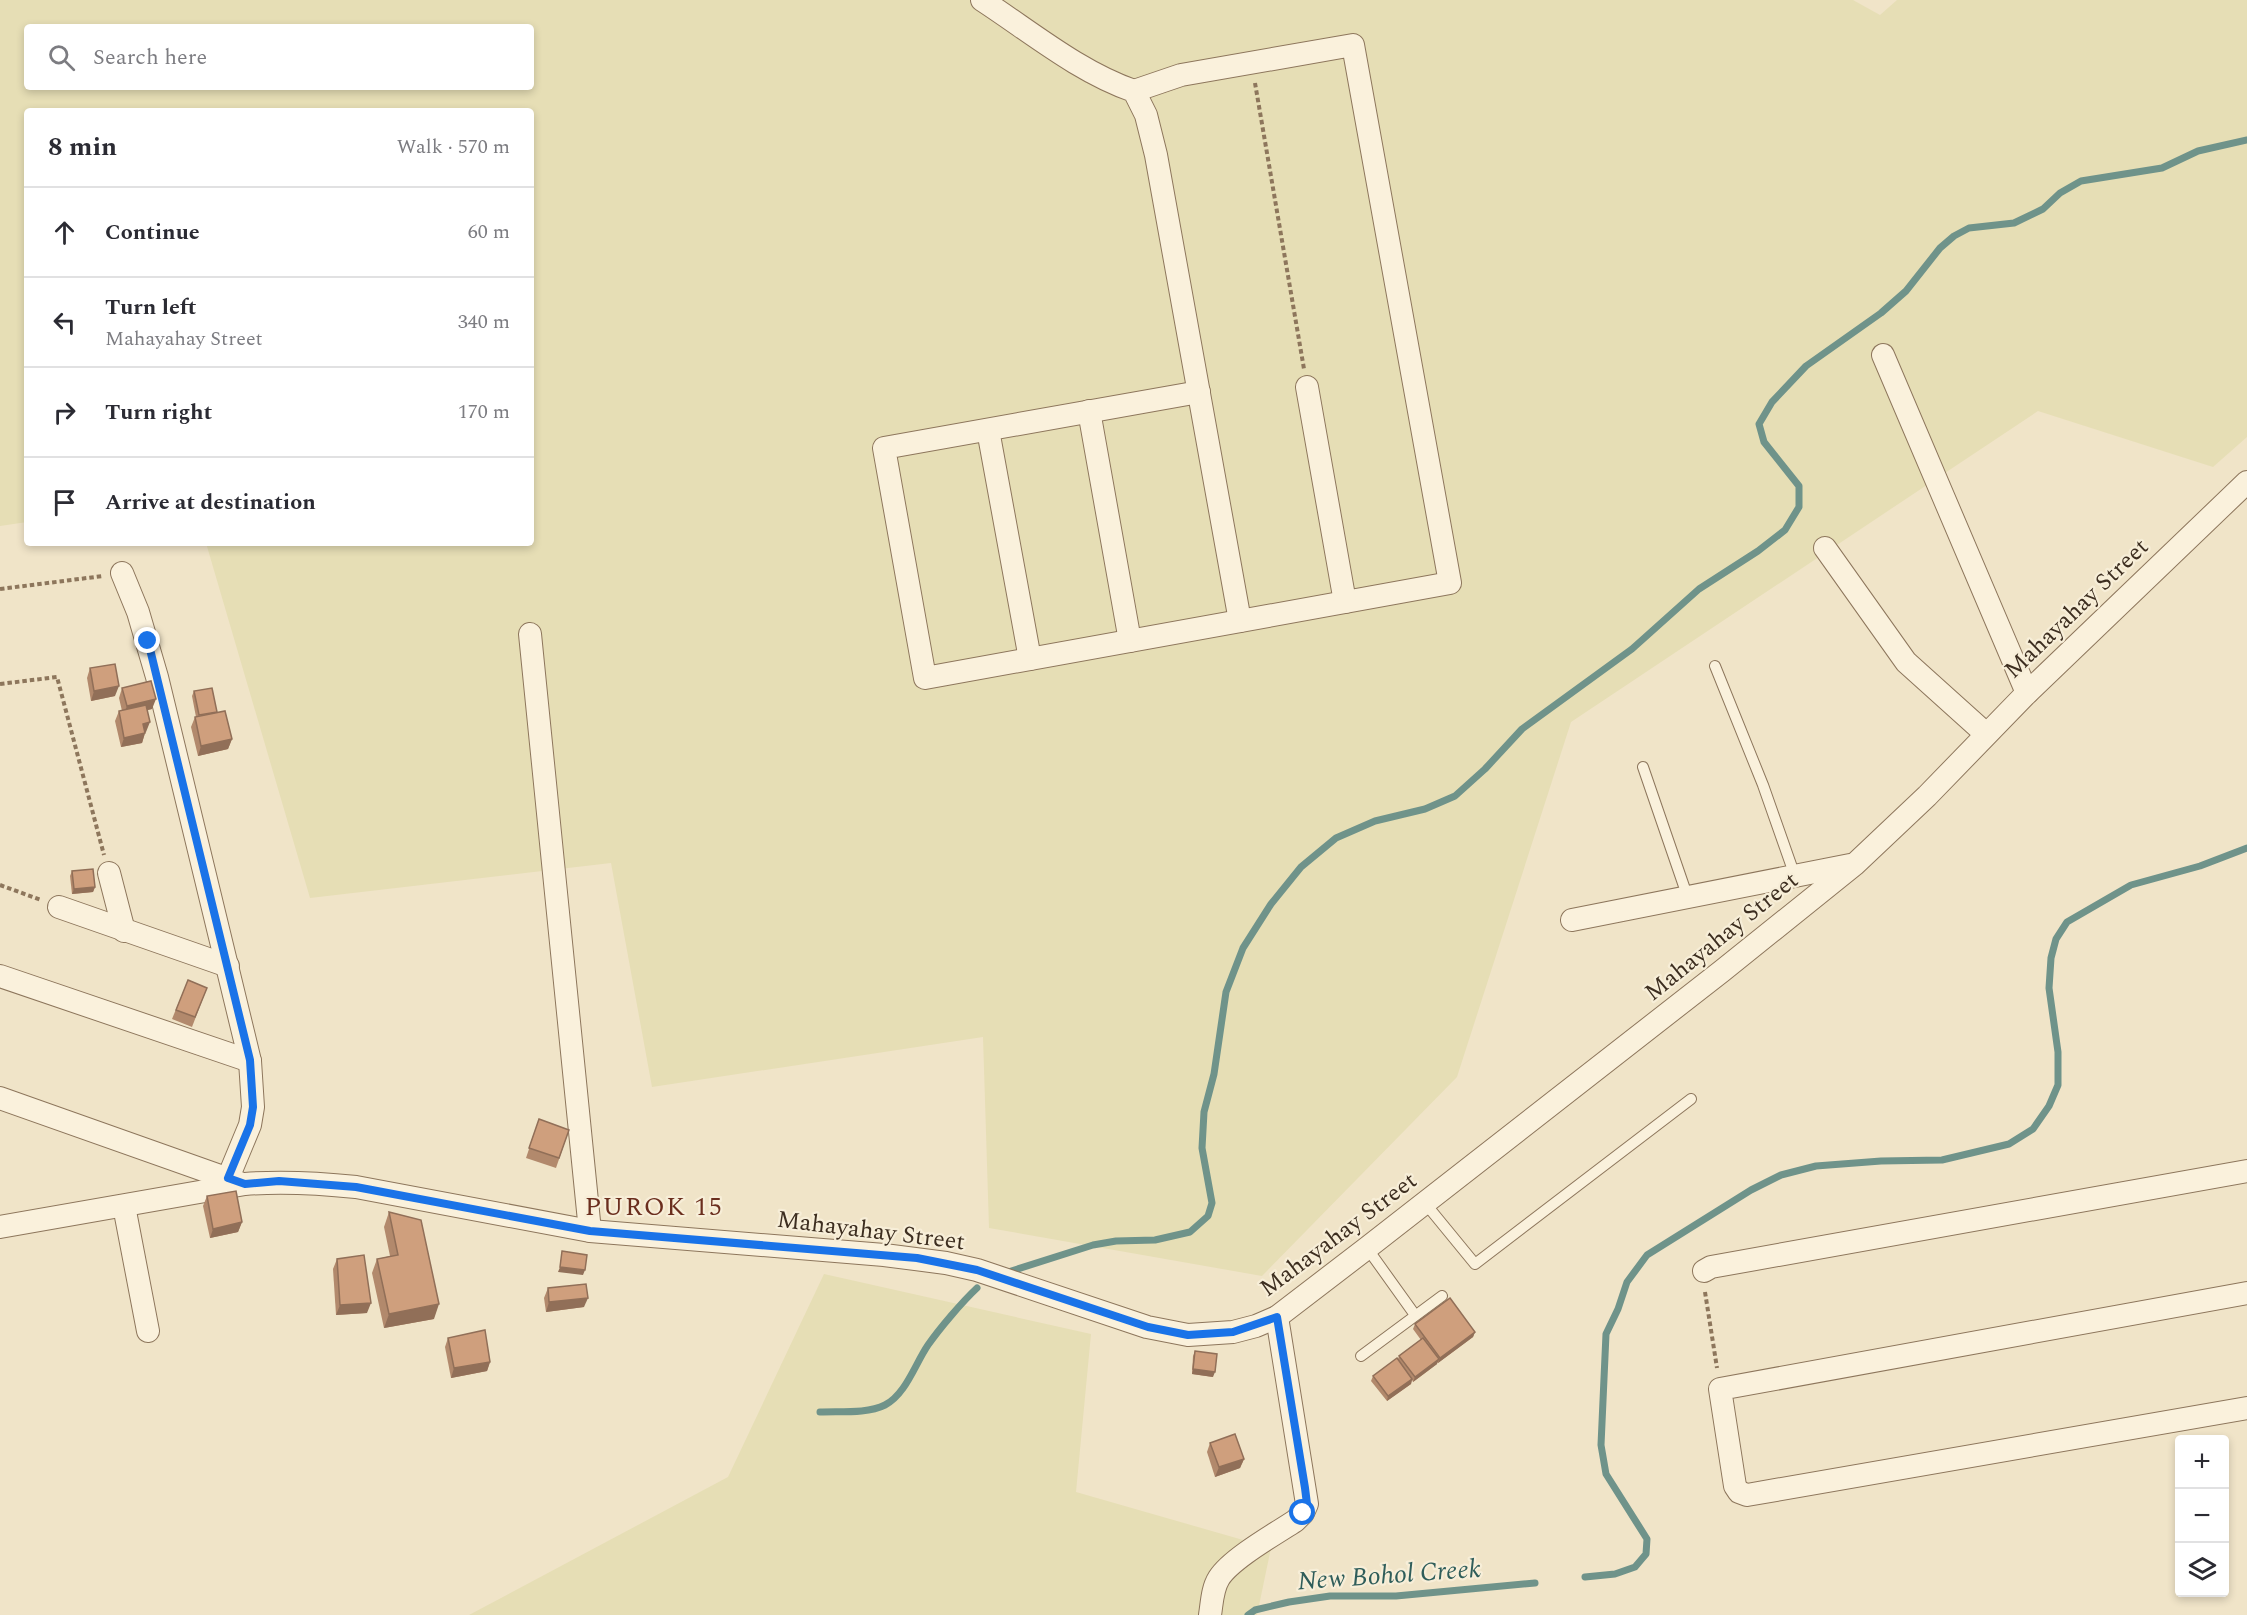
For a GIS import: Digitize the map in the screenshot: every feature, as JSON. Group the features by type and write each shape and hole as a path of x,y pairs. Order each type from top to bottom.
{"street":[{"path":"982,0 1090,72 1113,84 1134,91 1181,75 1353,45 1450,583 925,678 884,448 1198,392"},
{"path":"1134,91 1151,131 1240,621"},
{"path":"1883,355 2026,693"},
{"path":"1307,387 1345,602"},
{"path":"1089,411 1130,641"},
{"path":"988,430 1030,659"},
{"name":"Mahayahay Street","path":"0,1227 124,1206 236,1181 279,1181 356,1187 590,1231 884,1255 946,1263 977,1270 1148,1327 1188,1335 1233,1332 1277,1317 1722,971 1854,865 1927,796 2026,693 2247,482"},
{"path":"1826,548 1906,663 1986,734"},
{"path":"0,1098 236,1181 253,1107 250,1060 148,641 122,573"},
{"path":"530,634 590,1231"},
{"path":"1572,921 1854,865"},
{"path":"109,873 124,930"},
{"path":"59,907 228,966"},
{"path":"0,976 250,1060"},
{"path":"1704,1271 1711,1267 2246,1175"},
{"path":"124,1206 148,1330"},
{"path":"2247,1293 1720,1389 1735,1486 1739,1492 1747,1495 2247,1408"},
{"path":"1210,1615 1213,1592 1220,1577 1233,1564 1295,1521 1303,1513 1307,1504 1277,1317"}],"lane":[{"path":"1714,666 1764,785 1795,877"},
{"path":"1643,767 1688,898"},
{"path":"1425,1203 1475,1264 1691,1099"},
{"path":"1367,1248 1415,1316"},
{"path":"1361,1356 1442,1296"}],"path":[{"path":"1252,63 1307,387"},
{"path":"0,590 122,573"},
{"path":"0,684 57,677 109,873"},
{"path":"0,885 59,907"},
{"path":"1704,1271 1703,1280 1720,1389"}],"shaded area":[{"path":"0,0 1853,0 1880,15 1897,0 2247,0 2247,437 2213,467 2038,411 1571,722 1457,1077 1262,1276 989,1228 983,1037 652,1087 611,863 310,898 207,546 534,546 534,108 24,108 24,522 0,526"},
{"path":"824,1274 1091,1334 1076,1492 1271,1548 1257,1615 469,1615 728,1477"}],"building":[{"path":"115,664 119,686 94,691 90,668"},
{"path":"151,681 156,699 127,706 122,688"},
{"path":"212,688 217,712 199,715 194,691"},
{"path":"146,705 150,722 143,724 145,733 124,738 119,711"},
{"path":"225,711 232,739 201,746 195,717"},
{"path":"93,869 95,887 74,889 72,871"},
{"path":"188,980 207,988 195,1017 176,1010"},
{"path":"539,1119 569,1130 559,1158 529,1148"},
{"path":"236,1191 242,1222 213,1229 207,1196"},
{"path":"389,1212 421,1220 439,1304 389,1314 377,1259 398,1255"},
{"path":"562,1251 587,1255 585,1270 560,1267"},
{"path":"364,1255 371,1303 340,1305 337,1259"},
{"path":"586,1284 588,1298 549,1302 548,1288"},
{"path":"1450,1298 1475,1332 1440,1358 1415,1324"},
{"path":"485,1330 490,1362 454,1368 448,1338"},
{"path":"1423,1338 1439,1359 1415,1377 1399,1356"},
{"path":"1195,1351 1217,1354 1215,1372 1193,1369"},
{"path":"1397,1358 1412,1379 1388,1396 1373,1376"},
{"path":"1235,1434 1244,1459 1219,1467 1210,1443"}],"waterway":[{"path":"1005,1273 1093,1245 1116,1241 1155,1240 1190,1232 1208,1216 1212,1203 1202,1148 1204,1112 1214,1074 1226,992 1243,948 1271,904 1301,867 1336,838 1375,821 1425,809 1455,796 1485,769 1522,729 1632,649 1699,589 1758,551 1785,530 1799,507 1799,486 1764,442 1759,424 1772,402 1806,366 1881,313 1906,291 1940,248 1954,236 1969,228 2014,223 2043,209 2060,193 2081,181 2162,168 2198,151 2247,140"},
{"name":"New Bohol Creek","path":"1585,1577 1615,1574 1635,1567 1646,1554 1647,1539 1606,1474 1601,1445 1606,1334 1627,1282 1647,1255 1751,1190 1781,1175 1816,1166 1881,1161 1942,1160 2009,1144 2033,1129 2049,1106 2058,1085 2058,1052 2049,988 2051,958 2056,939 2067,922 2131,885 2200,866 2247,848"},
{"path":"820,1412 870,1410 892,1400 899,1394 933,1338 977,1288"},
{"name":"New Bohol Creek","path":"1248,1615 1255,1610 1289,1602 1330,1596 1396,1596 1535,1583"}],"district":[{"name":"PUROK 15","path":"654,1206"}],"route":[{"path":"148,641 250,1060 253,1107 250,1125 228,1178 245,1184 279,1181 356,1187 590,1231 917,1258 977,1270 1148,1327 1188,1335 1233,1332 1277,1317 1305,1488 1307,1504 1303,1513"}]}
